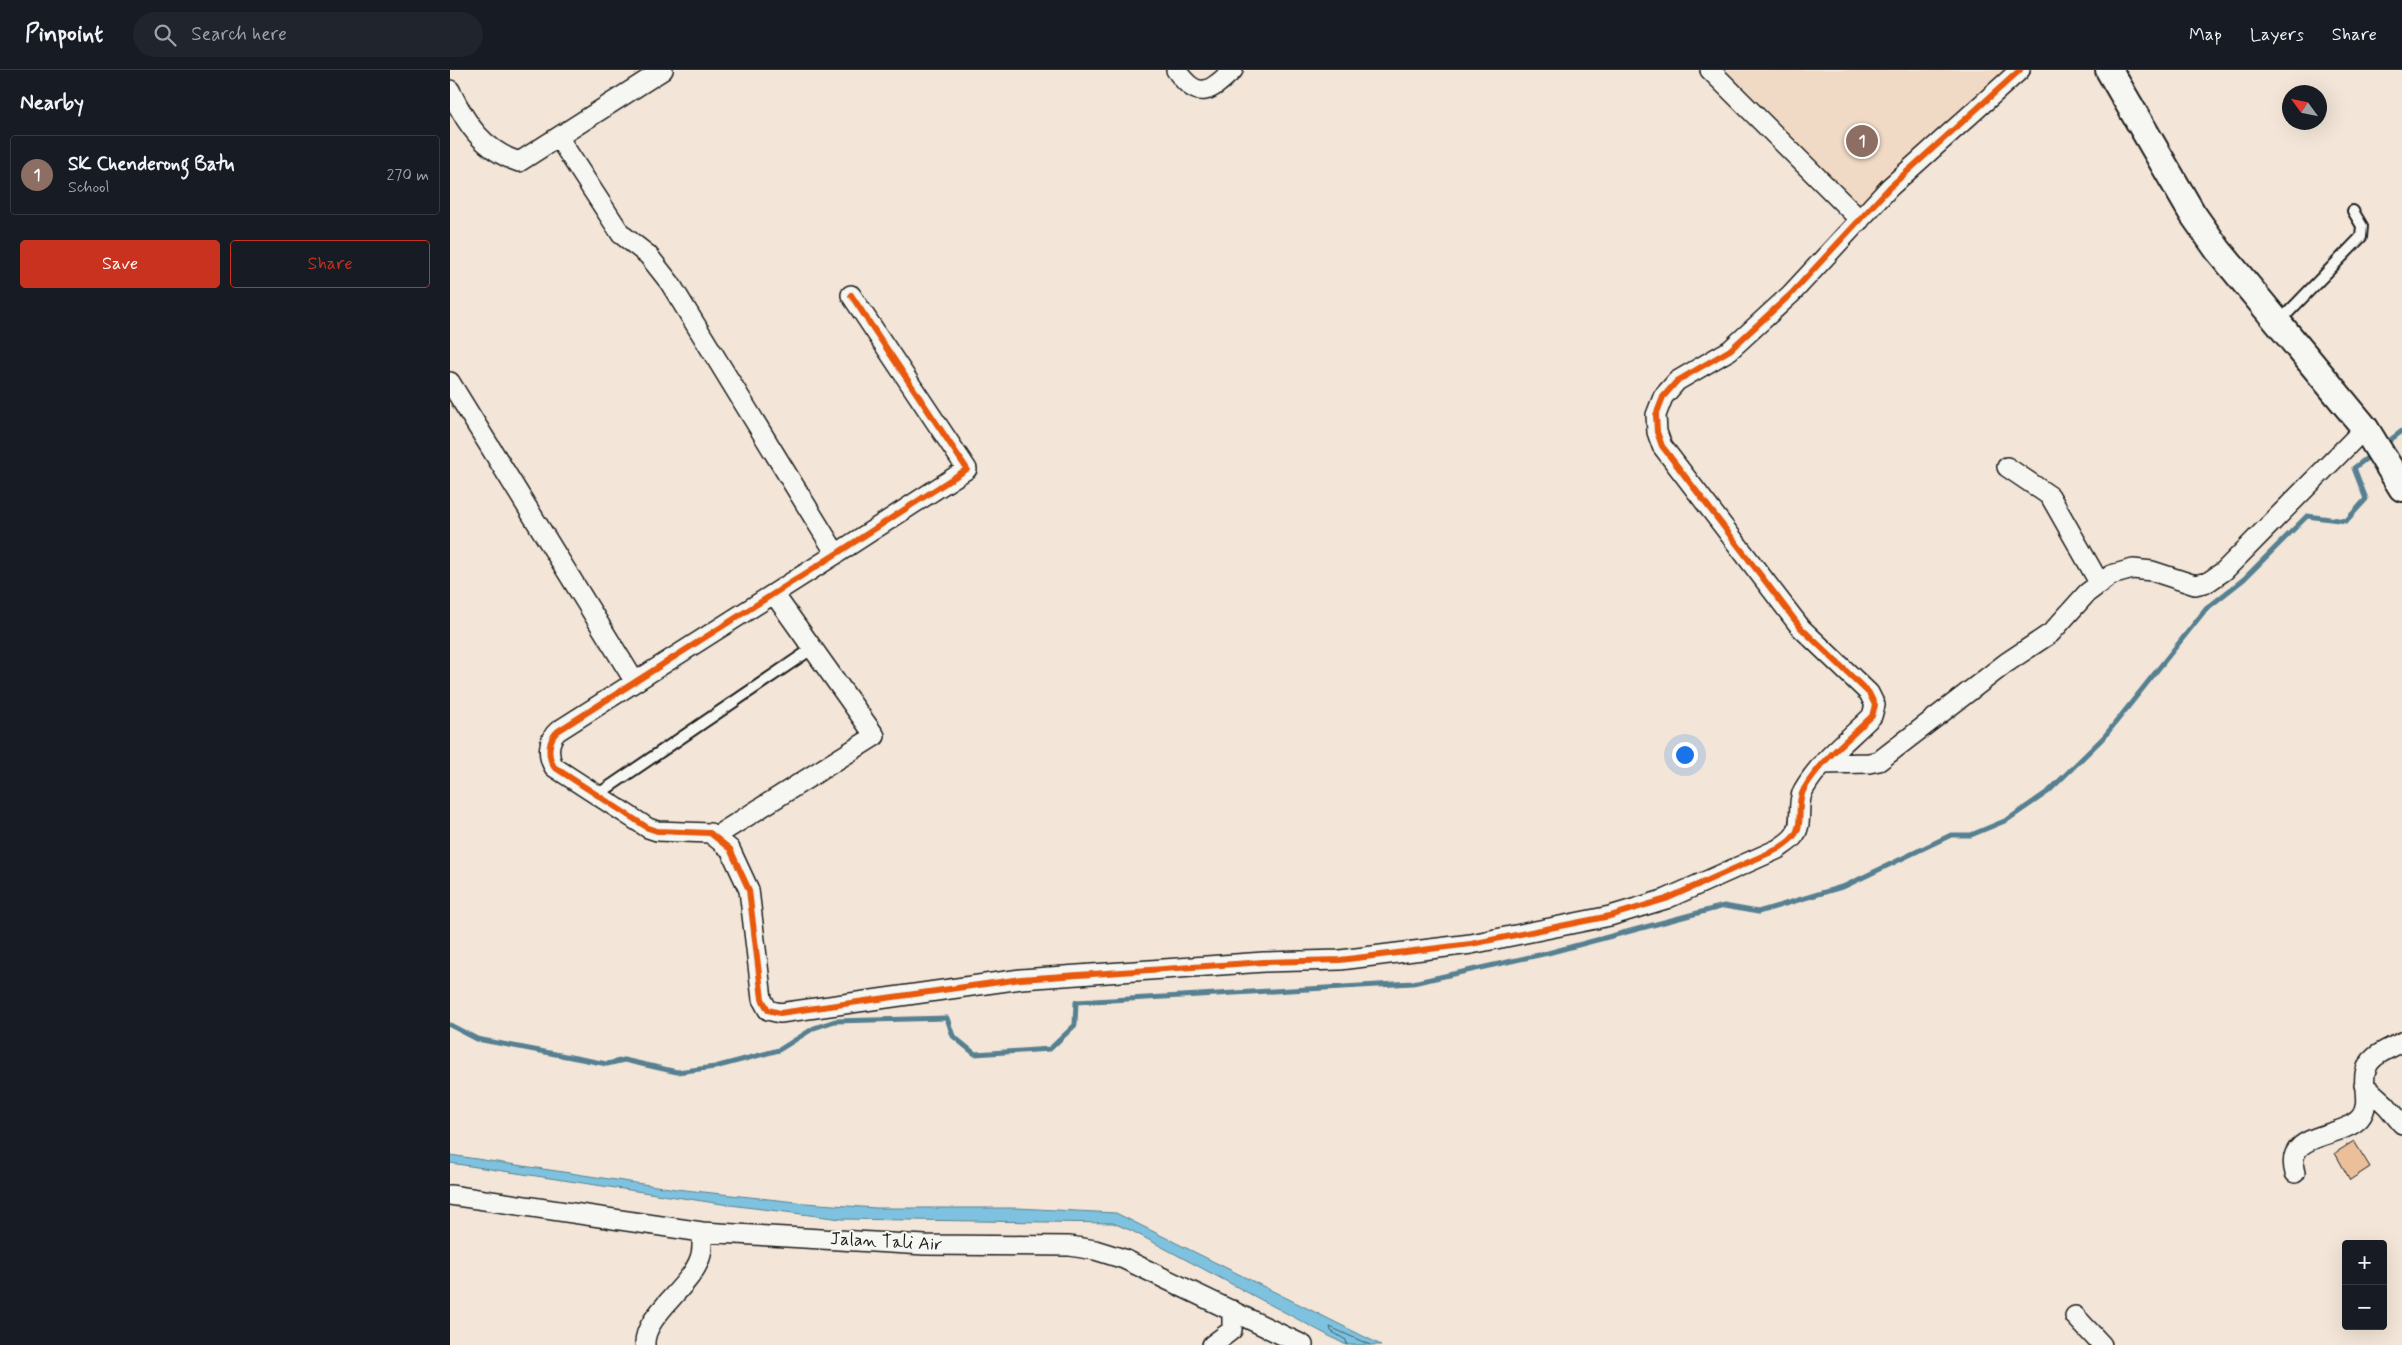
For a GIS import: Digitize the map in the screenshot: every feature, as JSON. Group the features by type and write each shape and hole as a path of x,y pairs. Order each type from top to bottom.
{"street":[{"path":"450,90 461,114 484,143 501,156 519,162 663,70"},
{"path":"1176,70 1190,87 1204,91 1217,86 1233,70"},
{"path":"1710,70 1860,220"},
{"path":"851,295 967,469 774,594 558,730 551,740 550,759 554,767 654,830 706,832 716,836 730,848 749,890 764,1005 774,1013 780,1013 1021,978 1264,962 1340,960 1471,944 1610,916 1666,899 1778,849 1794,837 1798,831 1801,795 1824,764 1872,716 1875,705 1869,693 1801,628 1662,446 1657,432 1656,415 1663,397 1677,381 1730,350 1791,294 1890,187 2020,70"},
{"path":"2109,70 2192,213 2218,250 2365,428 2402,488"},
{"path":"558,137 621,234 648,255 670,283 836,554"},
{"path":"450,382 635,682"},
{"path":"1824,764 1879,761 2006,663 2051,633 2087,593 2111,575 2133,569 2152,571 2195,584 2208,582 2224,571 2365,428"},
{"path":"2007,467 2050,496 2100,584"},
{"path":"716,836 875,736 774,594"},
{"path":"2295,1173 2291,1162 2294,1151 2304,1143 2350,1124 2359,1118 2364,1109 2364,1073 2368,1064 2376,1056 2402,1042"},
{"path":"2364,1085 2386,1105 2402,1124"},
{"name":"Jalan Tali Air","path":"450,1195 702,1232 925,1244 1070,1246 1095,1250 1124,1259 1302,1345"},
{"path":"645,1345 645,1339 651,1324 693,1272 700,1257 702,1232"},
{"path":"1212,1345 1232,1330 1232,1310"},
{"path":"2075,1316 2102,1345"}],"lane":[{"path":"2278,322 2361,238 2362,226 2353,212"},
{"path":"597,795 813,648"}],"shaded area":[{"path":"1715,70 2014,70 1860,212"}],"water":[{"path":"450,1155 676,1189 805,1203 876,1208 1017,1208 1116,1213 1381,1345 1346,1345 1132,1231 1113,1223 841,1219 722,1204 450,1163"}],"building":[{"path":"2354,1141 2370,1167 2350,1180 2335,1153"}],"waterway":[{"path":"2389,441 2402,431"},
{"path":"450,1025 477,1039 607,1064 624,1060 677,1072 715,1067 779,1050 814,1028 835,1021 947,1018 953,1036 975,1054 1050,1049 1075,1025 1076,1002 1413,983 1548,953 1724,906 1758,912 1845,886 1951,835 1971,835 2007,820 2049,791 2104,737 2206,609 2244,579 2307,516 2346,521 2366,499 2354,468 2367,458"}],"cycle path":[{"path":"851,295 967,469 558,731 550,743 550,758 554,767 648,828 657,831 710,833 730,849 749,890 762,999 768,1010 780,1013 1021,979 1264,962 1340,960 1471,944 1610,916 1666,899 1778,849 1797,832 1801,795 1818,769 1872,716 1875,705 1869,693 1801,628 1662,446 1657,432 1656,415 1663,397 1677,381 1730,350 1791,294 1890,187 2020,70"}],"place":[{"name":"SK Chenderong Batu","path":"1862,141"}]}
